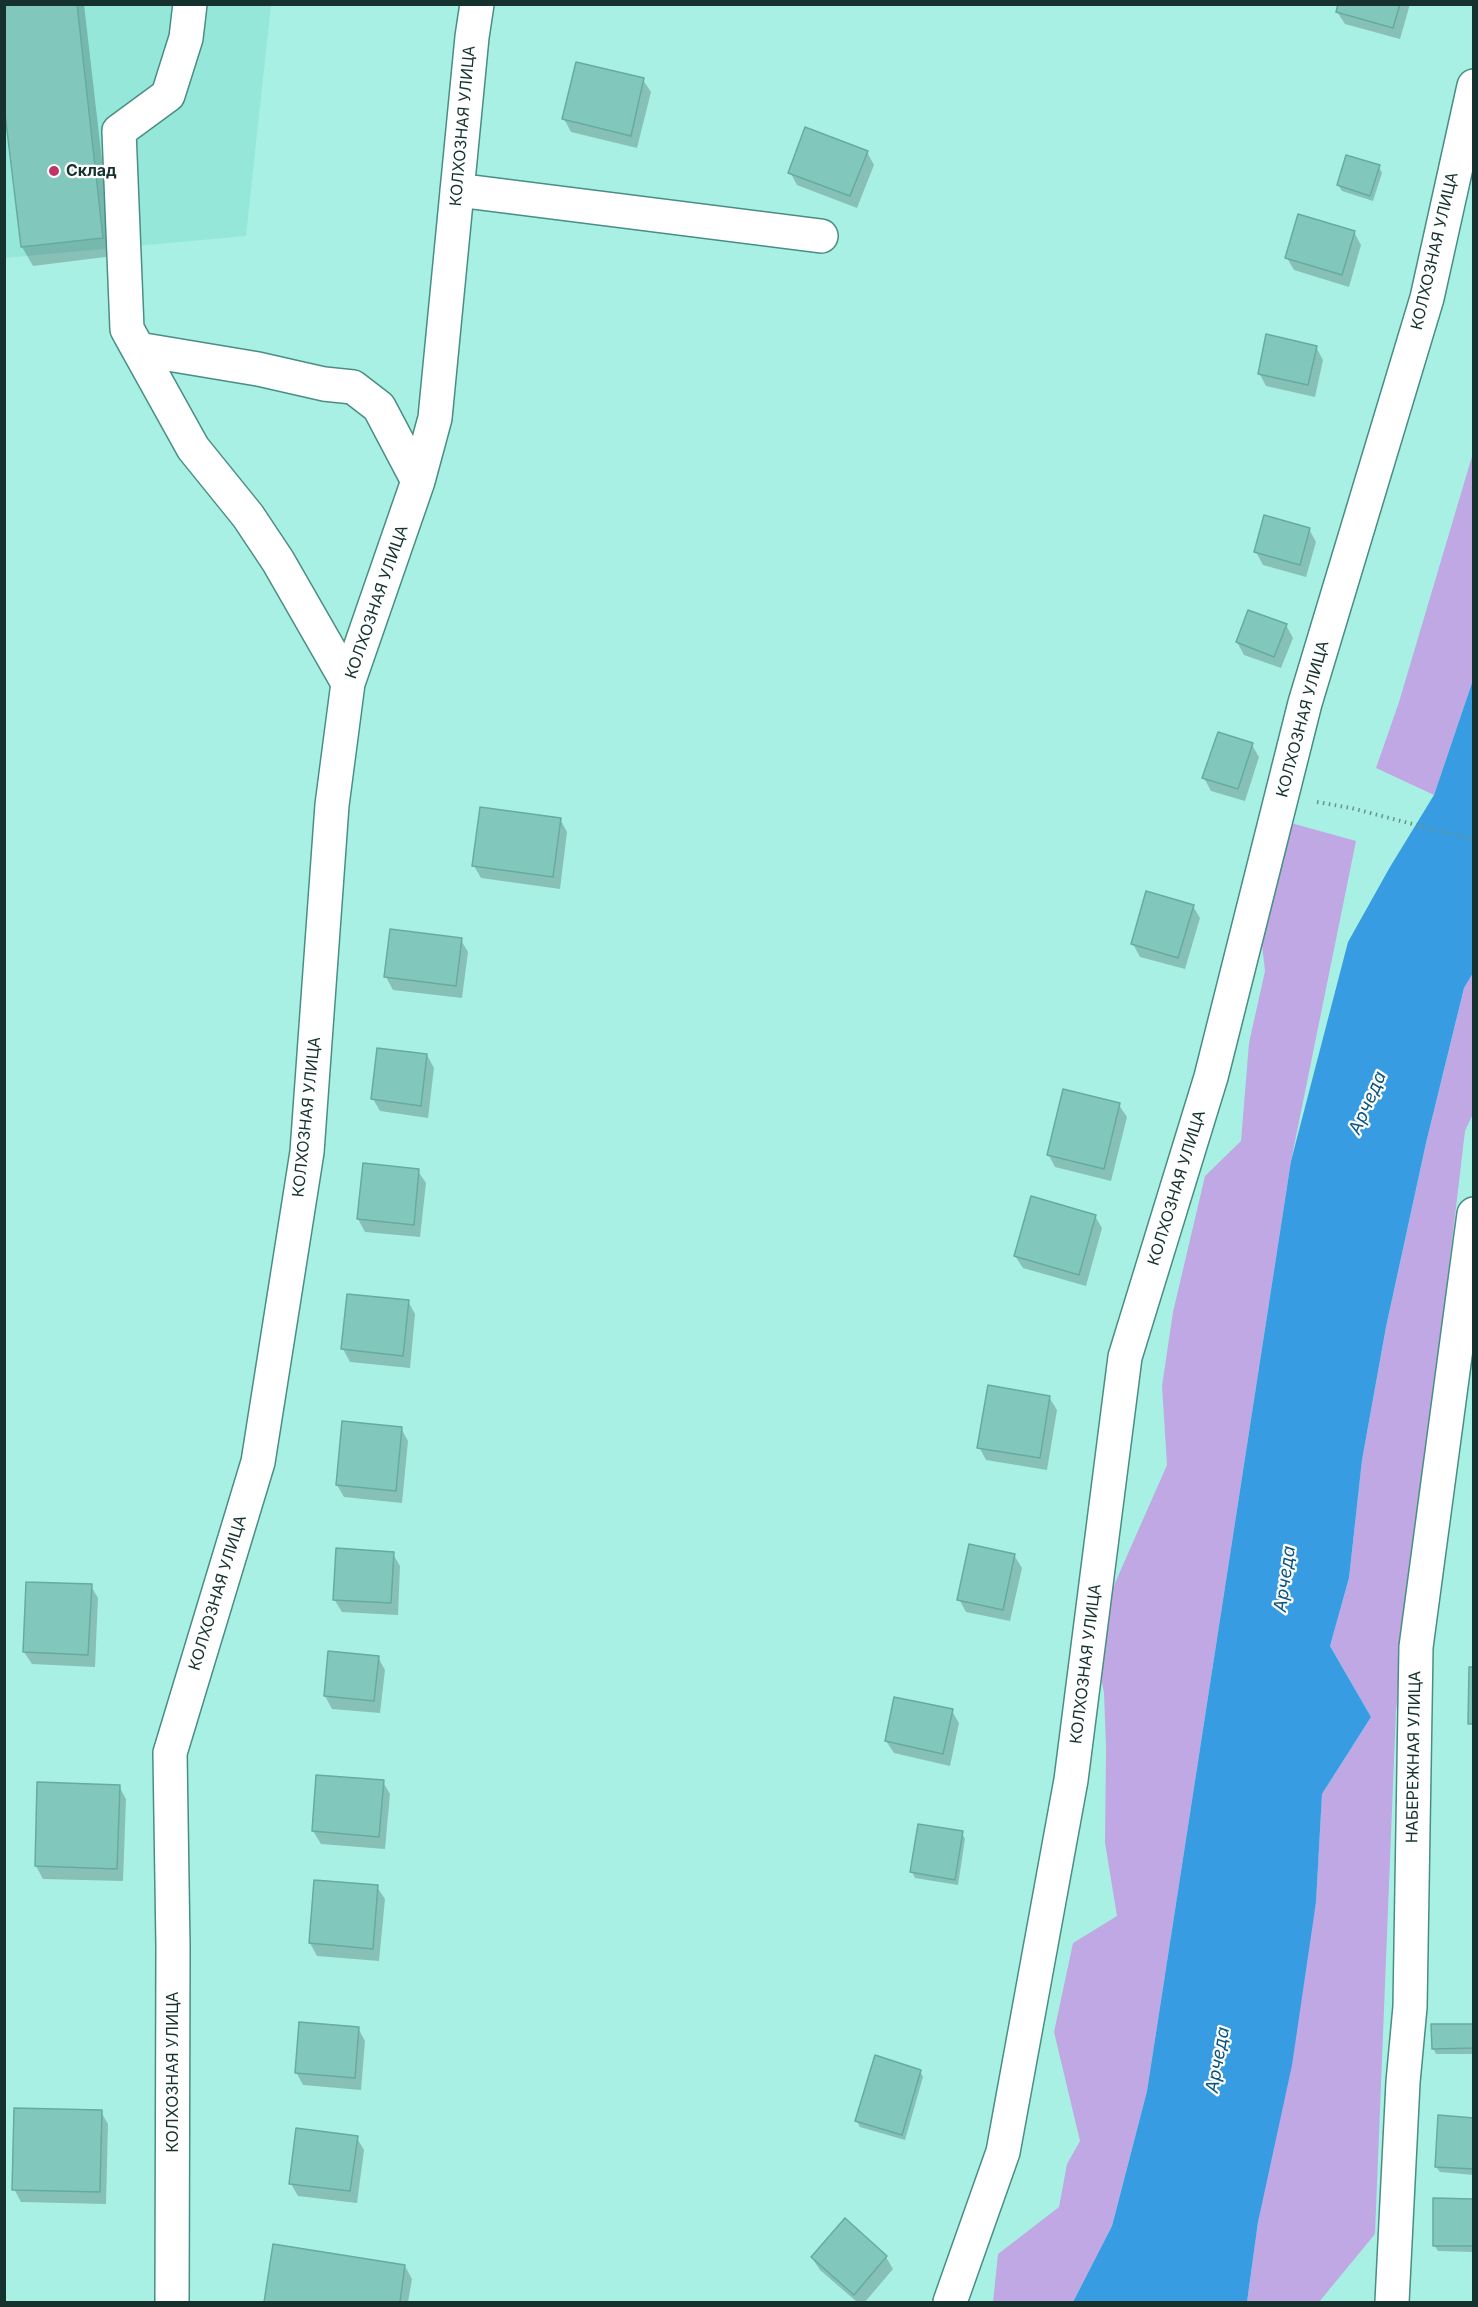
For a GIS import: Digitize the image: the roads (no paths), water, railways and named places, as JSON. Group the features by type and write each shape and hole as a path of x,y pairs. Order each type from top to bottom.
{"street":[{"path":"190,4 186,38 168,95 119,131 127,329 193,448 248,516 278,561 348,683"},
{"name":"КОЛХОЗНАЯ УЛИЦА","path":"172,2302 173,1947 170,1753 258,1462 307,1152 332,806 348,683 418,482 435,418 477,4"},
{"name":"КОЛХОЗНАЯ УЛИЦА","path":"950,2302 1003,2152 1071,1780 1125,1357 1211,1077 1305,703 1427,298 1473,86"},
{"path":"457,190 820,236"},
{"path":"138,350 258,369 324,384 353,387 379,407 418,482"},
{"name":"НАБЕРЕЖНАЯ УЛИЦА","path":"1392,2302 1403,2082 1410,2007 1416,1647 1473,1214"}],"water":[{"name":"Арчеда","path":"1473,680 1473,973 1464,988 1426,1143 1386,1327 1362,1460 1349,1578 1330,1646 1371,1717 1322,1794 1316,1902 1292,2065 1258,2222 1247,2302 1073,2302 1112,2226 1147,2091 1291,1161 1348,942 1434,795"}],"place":[{"name":"Склад","path":"54,171"}]}
